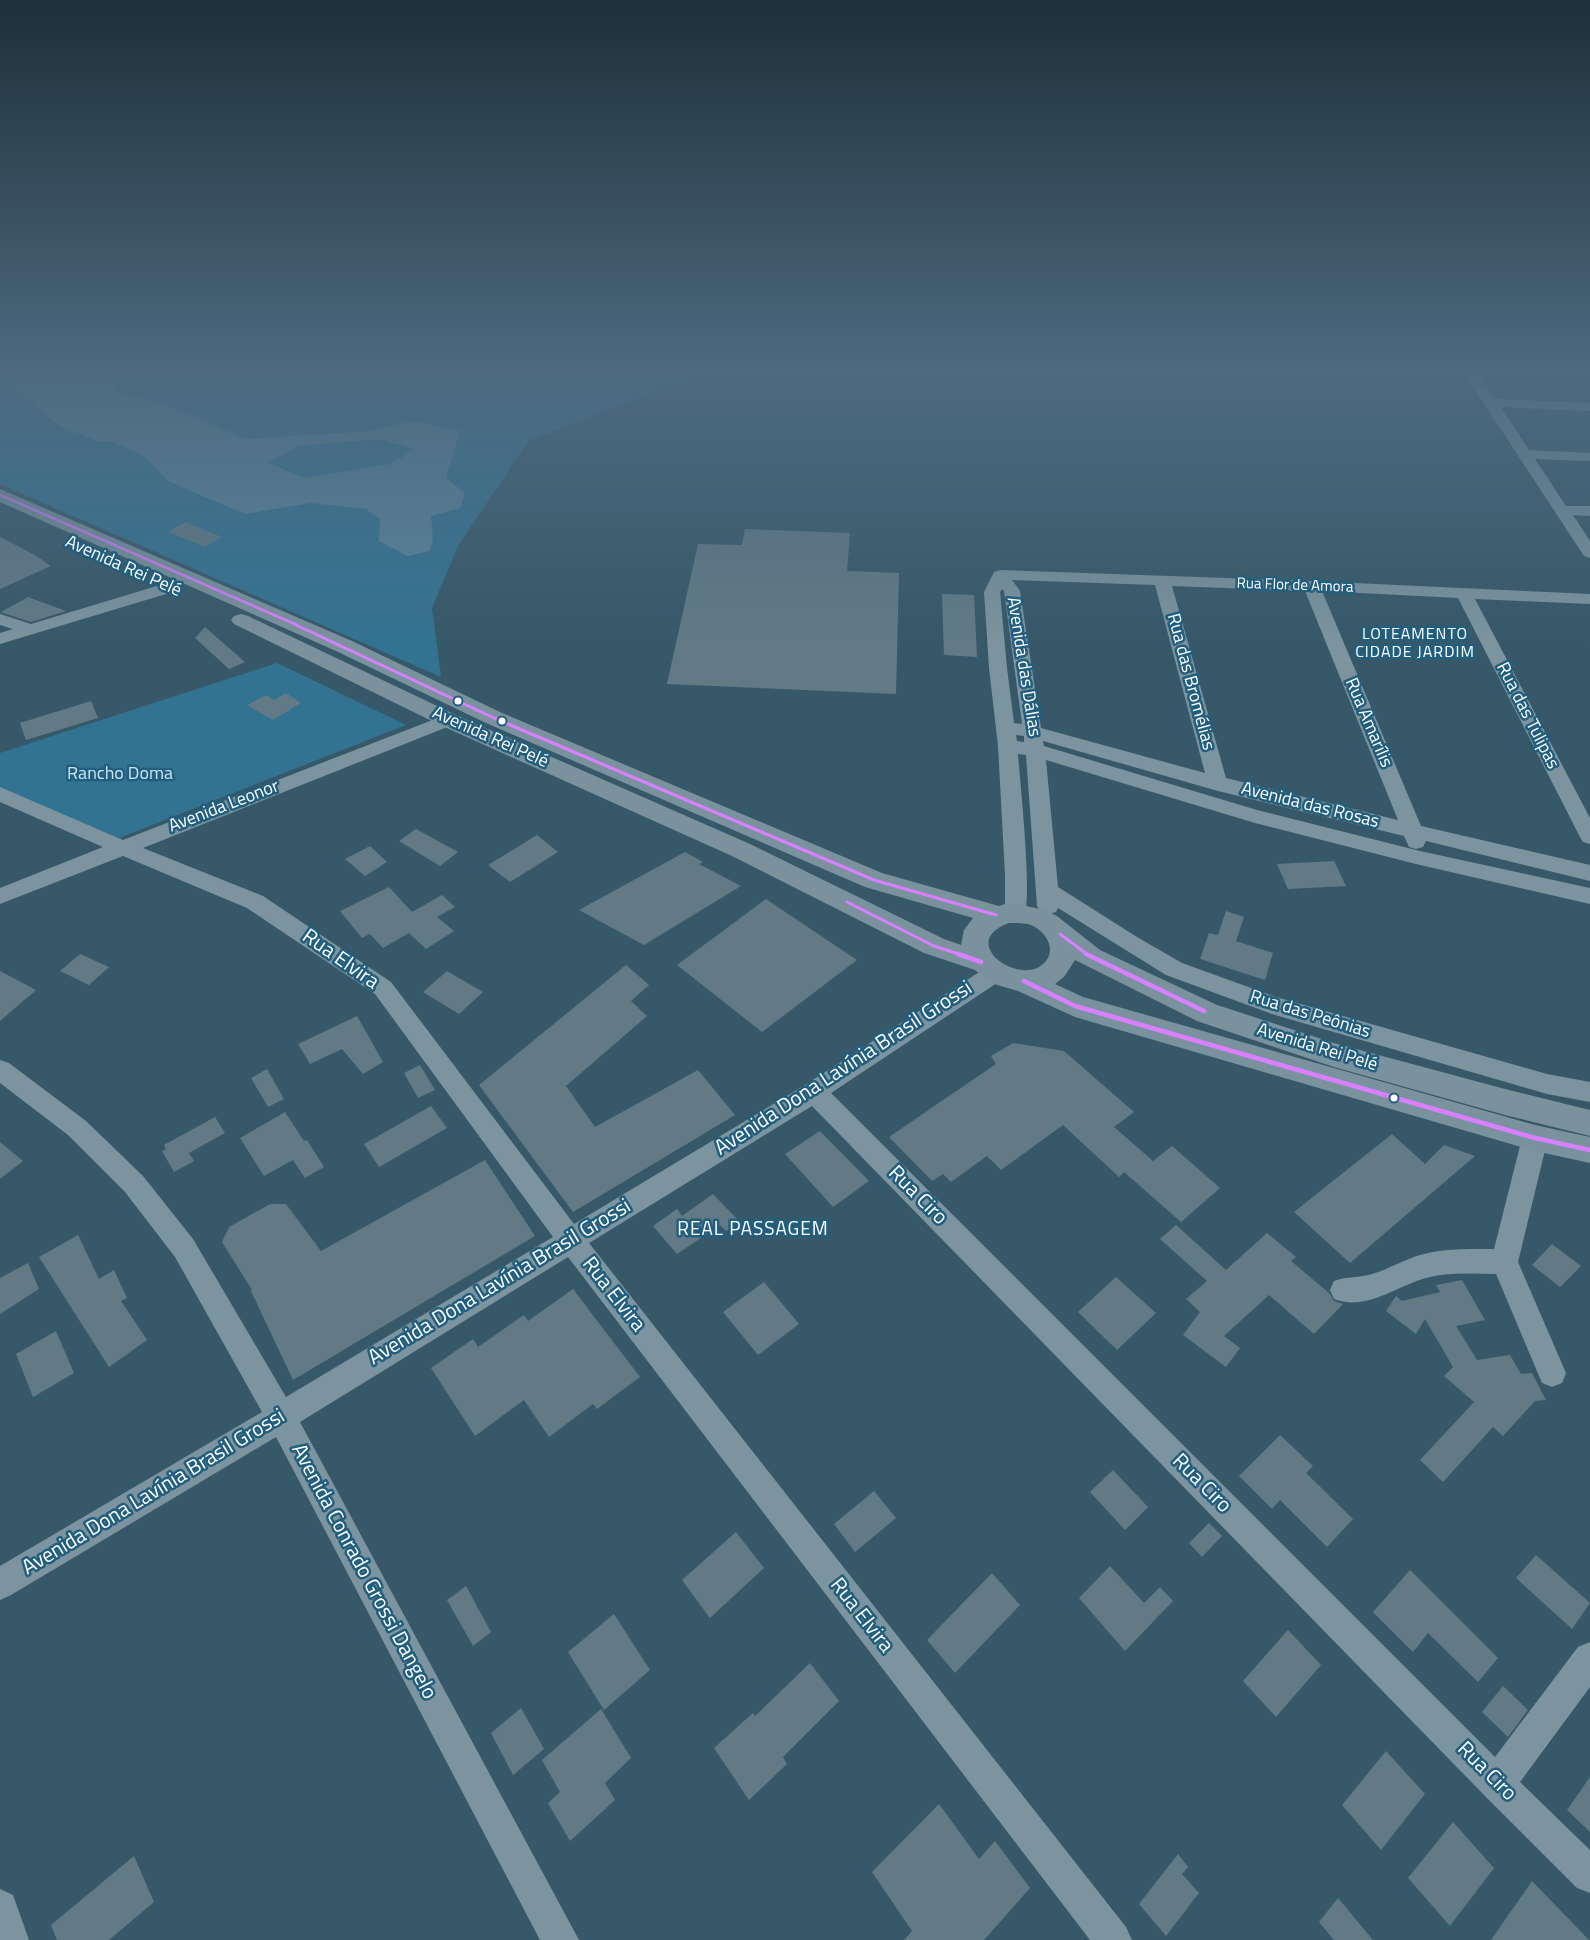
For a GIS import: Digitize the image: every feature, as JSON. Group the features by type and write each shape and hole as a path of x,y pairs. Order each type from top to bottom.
{"main road":[{"name":"Avenida Rei Pelé","path":"0,495 344,646 494,718 874,880 1006,914"},
{"name":"Avenida Rei Pelé","path":"0,512 170,587 448,720 716,839 934,946 988,967"},
{"path":"1006,914 1032,915 1054,928 1065,945 1065,956 1060,966 1051,974 1038,979 1013,980 988,967 976,953 975,935 987,920 1006,914"},
{"name":"Avenida Rei Pelé","path":"1054,928 1090,957 1207,1013 1334,1055 1505,1102 1590,1122"},
{"name":"Avenida Rei Pelé","path":"1024,981 1075,1006 1535,1138 1590,1150"}],"street":[{"path":"1530,462 1590,553"},
{"path":"1563,510 1590,511"},
{"name":"Avenida das Dálias","path":"1006,914 1016,876 1006,737 992,592 1000,575 1012,591 1034,741 1048,891 1054,928"},
{"name":"Rua Flor de Amora","path":"1000,575 1311,586 1590,599"},
{"name":"Rua das Bromélias","path":"1162,580 1218,784"},
{"name":"Rua Amarílis","path":"1311,586 1413,831 1420,858"},
{"path":"0,639 170,587"},
{"name":"Rua das Tulipas","path":"1464,594 1590,837"},
{"path":"0,619 31,630"},
{"name":"Avenida Leonor","path":"0,896 448,720"},
{"path":"1006,737 1034,741"},
{"name":"Avenida das Rosas","path":"1034,741 1590,873"},
{"name":"Avenida das Rosas","path":"1034,741 1255,816 1420,858 1590,896"},
{"name":"Rua Elvira","path":"0,794 121,848 255,902 383,988 570,1239 1113,1940"},
{"name":"Rua das Peônias","path":"1048,891 1129,943 1174,969 1272,1005 1547,1084 1590,1092"},
{"name":"Avenida Dona Lavínia Brasil Grossi","path":"0,1584 281,1417 570,1239 814,1092 988,967"},
{"name":"Avenida Conrado Grossi Dangelo","path":"0,1070 77,1128 134,1184 184,1248 281,1417 560,1940"},
{"name":"Rua Ciro","path":"814,1092 1497,1784 1590,1875"},
{"path":"1535,1138 1504,1262 1552,1373"},
{"path":"1344,1290 1363,1291 1402,1273 1423,1266 1443,1263 1504,1262"},
{"path":"1497,1784 1590,1659"},
{"path":"0,1908 10,1940"}],"green space":[{"path":"0,462 514,462 458,546 432,608 441,677 0,484"},
{"name":"Rancho Doma","path":"277,663 406,725 119,838 0,789 0,753"}],"shaded area":[{"path":"150,462 271,462 268,463 305,478 390,464 394,462 451,462 446,478 465,493 460,508 431,516 433,541 429,551 408,556 379,541 380,519 366,509 311,503 245,514 168,481"}],"building":[{"path":"185,522 222,537 205,547 168,532"},
{"path":"745,529 850,533 847,571 899,573 896,694 667,684 698,544 742,545"},
{"path":"0,537 35,555 51,566 0,589"},
{"path":"942,594 974,595 977,657 944,655"},
{"path":"28,597 66,611 31,622 1,612"},
{"path":"205,627 245,662 229,669 195,638"},
{"path":"286,693 301,703 273,720 247,705 266,695 274,700"},
{"path":"91,701 98,718 26,740 20,723"},
{"path":"416,829 458,852 440,866 399,841"},
{"path":"537,835 558,852 510,882 488,865"},
{"path":"370,846 387,862 365,876 345,859"},
{"path":"685,852 703,862 699,864 741,886 644,945 579,910"},
{"path":"1334,861 1346,886 1288,889 1277,864"},
{"path":"389,887 412,912 442,895 455,907 437,917 454,931 426,949 409,933 383,948 370,934 362,938 340,911"},
{"path":"766,899 857,960 762,1032 677,965"},
{"path":"1226,911 1244,917 1236,941 1273,953 1265,980 1200,959 1209,933 1218,935"},
{"path":"80,954 109,967 89,985 60,971"},
{"path":"626,965 649,985 631,1001 647,1016 566,1086 595,1127 698,1070 735,1115 573,1212 479,1085"},
{"path":"0,971 36,990 0,1021"},
{"path":"447,971 483,992 459,1014 423,992"},
{"path":"357,1016 383,1062 363,1074 342,1049 310,1064 298,1044"},
{"path":"1013,1043 1064,1051 1134,1112 1114,1127 1153,1161 1172,1146 1220,1188 1181,1222 1124,1172 1119,1177 1063,1125 1001,1170 987,1156 951,1182 943,1174 932,1181 889,1137 996,1064 991,1056"},
{"path":"420,1065 435,1090 418,1098 404,1073"},
{"path":"267,1069 284,1099 268,1107 251,1078"},
{"path":"431,1106 447,1128 379,1167 364,1144"},
{"path":"285,1112 304,1141 307,1140 324,1167 305,1178 293,1160 264,1176 240,1138"},
{"path":"215,1117 225,1133 189,1153 194,1161 174,1172 162,1151 166,1149 164,1145"},
{"path":"820,1131 869,1181 833,1207 785,1154"},
{"path":"1392,1134 1425,1164 1444,1145 1475,1156 1350,1263 1294,1212"},
{"path":"0,1142 23,1161 0,1179"},
{"path":"485,1160 535,1236 293,1380 252,1290 222,1242 229,1227 270,1204 286,1204 321,1251"},
{"path":"713,1194 739,1221 726,1231 720,1225 677,1254 653,1226 677,1209 682,1216"},
{"path":"1176,1225 1226,1270 1267,1233 1296,1257 1291,1261 1329,1293 1334,1301 1343,1304 1314,1334 1269,1295 1224,1336 1240,1348 1226,1367 1183,1335 1200,1312 1186,1299 1207,1281 1160,1239"},
{"path":"78,1235 99,1279 114,1270 127,1298 121,1301 147,1340 109,1367 39,1257"},
{"path":"1552,1244 1581,1266 1560,1287 1532,1265"},
{"path":"28,1263 39,1289 0,1314 0,1278"},
{"path":"1116,1277 1156,1313 1117,1350 1078,1312"},
{"path":"1462,1280 1485,1320 1456,1326 1477,1360 1510,1355 1521,1374 1532,1373 1546,1400 1535,1401 1503,1436 1493,1427 1443,1482 1420,1460 1474,1402 1444,1376 1453,1367 1425,1319 1416,1334 1386,1311 1396,1296 1402,1301 1440,1292 1436,1285"},
{"path":"764,1282 799,1324 758,1355 723,1312"},
{"path":"573,1289 640,1377 597,1409 593,1404 549,1437 524,1400 475,1436 431,1368 473,1339 478,1347 524,1315 528,1321"},
{"path":"56,1331 74,1373 33,1397 16,1354"},
{"path":"1280,1435 1313,1466 1306,1473 1353,1519 1327,1547 1280,1500 1272,1509 1239,1476"},
{"path":"1113,1470 1148,1507 1125,1530 1090,1492"},
{"path":"874,1491 896,1518 855,1552 834,1524"},
{"path":"1209,1523 1222,1536 1202,1557 1189,1543"},
{"path":"736,1532 764,1568 710,1618 682,1580"},
{"path":"1536,1555 1590,1603 1572,1629 1516,1578"},
{"path":"1110,1566 1144,1603 1160,1587 1173,1601 1125,1651 1079,1598"},
{"path":"1410,1570 1498,1658 1478,1682 1428,1633 1413,1652 1373,1612"},
{"path":"992,1573 1020,1605 955,1673 927,1640"},
{"path":"466,1586 491,1632 473,1646 447,1600"},
{"path":"614,1614 650,1670 604,1710 568,1652"},
{"path":"1288,1630 1321,1665 1276,1717 1243,1681"},
{"path":"810,1663 839,1701 783,1757 787,1764 749,1800 714,1748 753,1713 755,1716"},
{"path":"1503,1686 1528,1710 1508,1737 1482,1712"},
{"path":"521,1708 544,1749 513,1775 491,1733"},
{"path":"601,1709 631,1758 605,1783 615,1800 570,1841 548,1803 560,1792 542,1760"},
{"path":"1386,1751 1425,1794 1381,1850 1342,1805"},
{"path":"1590,1777 1590,1832 1567,1810"},
{"path":"939,1804 979,1859 995,1841 1030,1888 984,1940 904,1940 912,1931 872,1872"},
{"path":"1453,1822 1494,1868 1450,1926 1408,1878"},
{"path":"1178,1854 1188,1867 1182,1874 1199,1893 1166,1936 1139,1904"},
{"path":"134,1856 154,1902 109,1940 57,1940 51,1925"},
{"path":"1532,1881 1589,1940 1491,1940"},
{"path":"1338,1898 1373,1940 1334,1940 1319,1922"}],"transit line":[{"path":"0,495 344,646 494,718 874,880 996,915"},
{"path":"847,902 934,946 981,962"},
{"path":"1060,934 1090,957 1204,1011"},
{"path":"1024,981 1075,1006 1535,1138 1590,1150"}],"district":[{"name":"LOTEAMENTO CIDADE JARDIM","path":"1415,644"},
{"name":"REAL PASSAGEM","path":"753,1230"}]}
